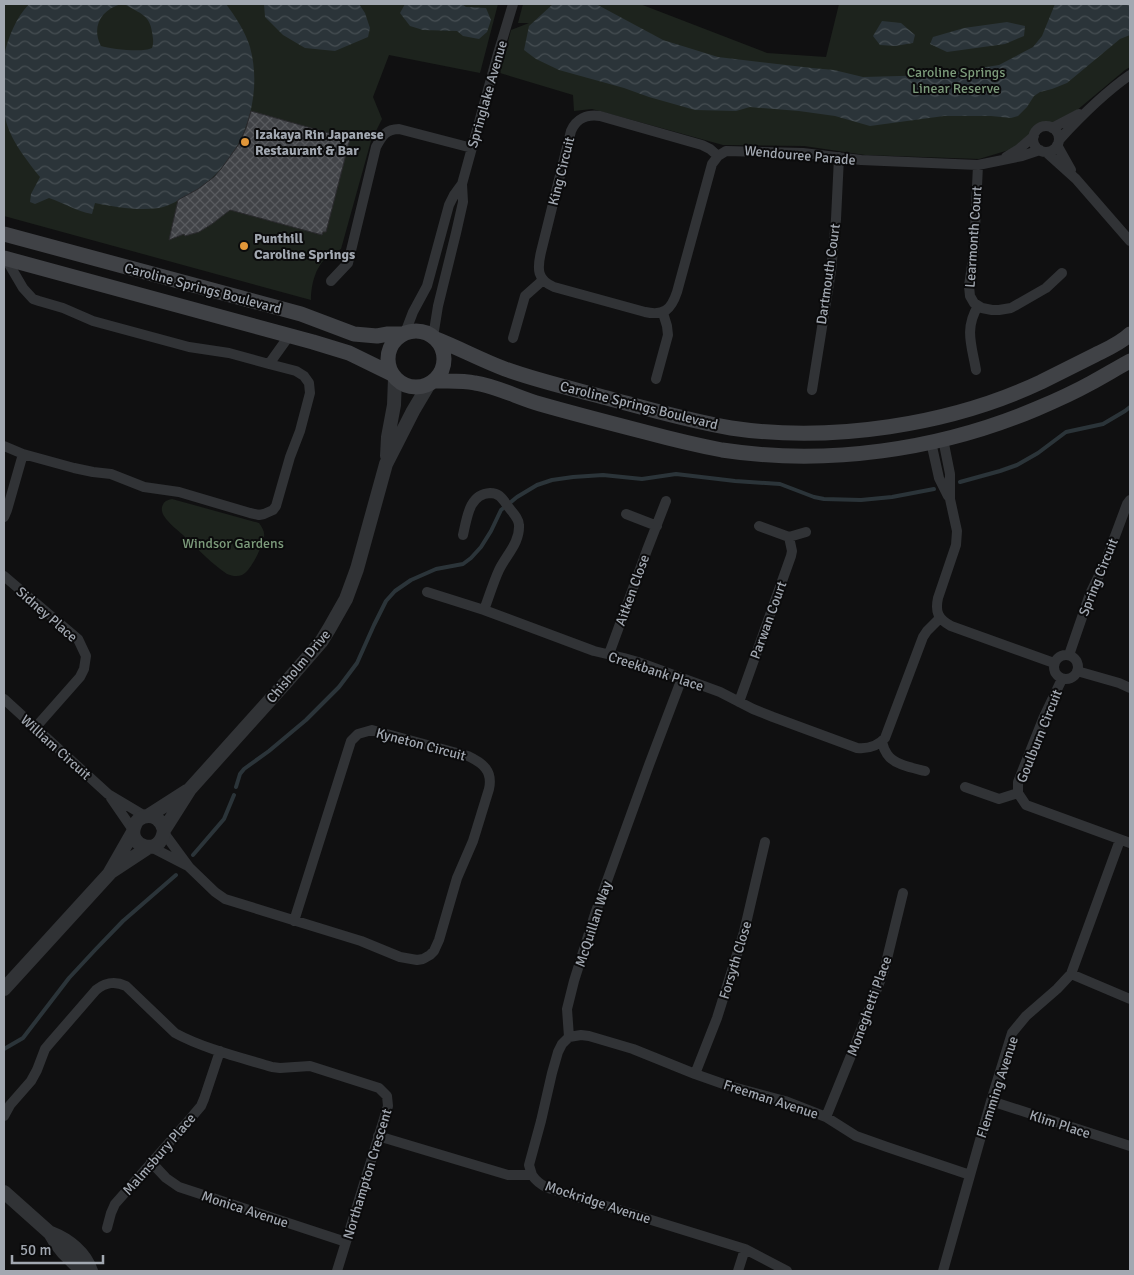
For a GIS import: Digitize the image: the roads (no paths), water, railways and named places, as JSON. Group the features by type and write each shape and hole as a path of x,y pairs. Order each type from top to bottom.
{"main road":[{"name":"Caroline Springs Boulevard","path":"4,234 301,314 354,334 374,336 404,334"},
{"name":"Caroline Springs Boulevard","path":"5,258 349,353 394,376"},
{"path":"161,301 167,278"},
{"path":"413,331 427,333 440,346 444,360 439,375 432,382 420,387 411,387 402,384 394,376 389,367 389,352 392,345 404,334 413,331"},
{"name":"Caroline Springs Boulevard","path":"434,338 499,367 523,375 675,416 733,428 793,432 879,428 930,419 989,403 1027,388 1114,345 1130,334"},
{"name":"Caroline Springs Boulevard","path":"432,382 463,381 477,383 540,404 672,440 723,450 801,456 887,450 937,441 1003,422 1092,383 1130,361"},
{"path":"930,419 937,441"}],"street":[{"name":"Springlake Avenue","path":"404,334 427,286 449,205 462,184 513,4"},
{"path":"1043,151 1051,151 1087,110 1130,74"},
{"path":"1052,128 1087,110"},
{"name":"King Circuit","path":"543,280 538,269 541,252 571,131 579,119 590,115 600,116 702,145 718,156"},
{"path":"1076,179 1058,142 1056,132 1046,126 1036,131 1034,136 1035,144 1076,179 1130,241"},
{"path":"331,281 348,264 376,147 384,134 392,129 399,129 472,148"},
{"name":"Wendouree Parade","path":"1000,160 1019,149 1034,136"},
{"name":"Wendouree Parade","path":"718,156 729,150 803,153 870,161 978,165 1043,151"},
{"path":"513,338 525,296 543,280 554,287 653,314 663,312 669,308 675,300 712,164 718,156"},
{"name":"Dartmouth Court","path":"812,390 831,271 839,157"},
{"name":"Learmonth Court","path":"978,165 974,251 969,286 970,296 974,303 982,308 999,310 1011,308 1046,288 1062,273"},
{"name":"Springlake Avenue","path":"434,338 438,306 461,209 462,184"},
{"name":"Caroline Springs Boulevard","path":"5,258 23,288 33,299 64,308 104,324 189,347 229,353 269,364"},
{"name":"Learmonth Court","path":"976,370 970,338 970,326 973,314 978,306"},
{"path":"656,379 668,335 663,312"},
{"path":"4,446 23,454 74,468 111,474 144,487 179,492 259,515 268,513 273,510 278,502 309,399 310,388 307,379 301,373 269,364 289,336"},
{"name":"Chisholm Drive","path":"164,832 190,789 321,642 346,599 357,568 386,464 388,437 394,405 394,376"},
{"name":"Chisholm Drive","path":"386,464 413,411 432,382"},
{"path":"937,441 939,478 950,499 958,538 938,598 937,604 940,618 952,626 1054,663"},
{"path":"4,517 23,454"},
{"path":"463,535 468,512 473,500 484,494 495,493 501,496 519,524 514,546 498,570 484,610"},
{"name":"Spring Circuit","path":"1069,656 1090,594 1105,563 1130,500"},
{"name":"Aitken Close","path":"609,654 666,502"},
{"path":"626,514 657,526"},
{"path":"759,526 789,537 806,532"},
{"name":"Parwan Court","path":"739,702 791,556 792,551 789,537"},
{"name":"Sidney Place","path":"4,576 78,639 85,654 86,662 80,677 35,728"},
{"name":"Creekbank Place","path":"427,592 484,610 594,651 624,658 682,678 720,692 773,717 857,748 871,748 882,742"},
{"path":"925,771 896,762 887,754 882,742 888,731 923,636 940,618"},
{"path":"1069,656 1077,663 1077,671 1070,679 1062,679 1055,674 1054,663 1058,657 1069,656"},
{"path":"1077,671 1130,688"},
{"name":"McQuillan Way","path":"568,1037 567,1009 595,914 682,678"},
{"name":"Goulburn Circuit","path":"1062,679 1043,719 1018,782 1018,793 1026,805 1130,843"},
{"name":"William Circuit","path":"4,699 108,794 146,816"},
{"name":"Kyneton Circuit","path":"164,832 189,867 225,899 294,921 361,941 407,959 423,959 434,951 439,940 457,878 473,841 489,789 489,776 483,764 468,756 372,730 358,734 351,741 294,921"},
{"name":"Goulburn Circuit","path":"965,786 999,799 1018,793"},
{"name":"Chisholm Drive","path":"146,816 190,789"},
{"name":"William Circuit","path":"108,794 133,831"},
{"path":"4,990 109,874 137,821 146,816 159,820 164,832 160,842 109,874"},
{"path":"133,831 134,838 138,843 150,847"},
{"name":"Flemming Avenue","path":"943,1271 1012,1034 1026,1016 1071,974 1120,840"},
{"name":"Forsyth Close","path":"695,1074 717,1018 744,932 765,842"},
{"name":"Kyneton Circuit","path":"150,847 189,867"},
{"name":"Moneghetti Place","path":"826,1117 884,971 903,893"},
{"path":"1071,974 1130,999"},
{"name":"Northampton Crescent","path":"4,1116 7,1106 31,1081 50,1043 96,990 107,984 118,983 126,986 176,1033 183,1037 220,1051 277,1068 310,1066 379,1088 387,1096 388,1102 337,1271"},
{"name":"Freeman Avenue","path":"568,1037 576,1035 589,1036 633,1049 729,1086 784,1101 826,1117 856,1136 970,1175"},
{"path":"532,1174 530,1165 552,1073 558,1052 568,1037"},
{"name":"Malmsbury Place","path":"107,1228 115,1204 201,1106 220,1051"},
{"name":"Klim Place","path":"991,1101 1130,1146"},
{"name":"Mockridge Avenue","path":"378,1136 508,1175 532,1174 541,1185 548,1188 745,1250 787,1271"},
{"name":"Monica Avenue","path":"151,1162 166,1178 179,1187 346,1242"},
{"path":"4,1192 50,1233 60,1248 81,1271"},
{"path":"50,1233 64,1239 83,1255 91,1271"},
{"path":"738,1271 745,1250"}],"water":[{"path":"29,4 121,4 226,4 240,24 250,47 254,68 254,89 251,110 244,131 235,150 223,167 208,182 190,194 159,208 135,209 95,203 92,214 49,198 35,204 30,202 31,194 40,177 12,137 4,110 3,96 4,56 13,28","holes":["121,4 143,15 149,22 153,38 152,48 135,50 101,46 97,32 103,15 114,7"]},
{"path":"264,4 359,4 365,13 370,28 368,37 335,51 305,48 283,35 265,17"},
{"path":"405,4 462,4 466,7 486,8 491,20 487,32 479,39 463,36 457,31 423,30 410,26 400,13"},
{"path":"553,4 596,4 663,40 718,57 834,70 863,77 936,75 999,65 1033,47 1042,36 1055,4 1130,4 1130,35 1120,39 1067,83 1040,92 1034,96 1018,116 1011,118 944,116 870,126 835,116 799,111 750,107 736,111 695,110 559,70 536,59 524,50 529,26"},
{"path":"882,21 901,23 915,35 913,43 895,46 880,45 873,36"},
{"path":"1007,22 1025,26 1024,36 1005,44 947,52 930,44 933,37 964,28"}],"waterway":[{"path":"960,482 1017,465 1038,453 1066,432 1103,424 1130,407"},
{"path":"236,787 240,774 244,769 306,720 339,687 357,663 386,601 395,591 411,580 436,569 463,564 481,547 501,510 517,497 537,485 552,480 573,477 603,475 642,479 676,474 780,484 824,499 861,500 892,497 934,489"},
{"path":"193,855 224,819 234,795"},
{"path":"4,1049 23,1038 69,978 95,950 123,921 176,875"}],"place":[{"name":"Izakaya Rin Japanese Restaurant & Bar","path":"245,142"},
{"name":"Punthill Caroline Springs","path":"244,246"}],"park label":[{"name":"Caroline Springs Linear Reserve","path":"956,80"},
{"name":"Windsor Gardens","path":"233,543"}]}
